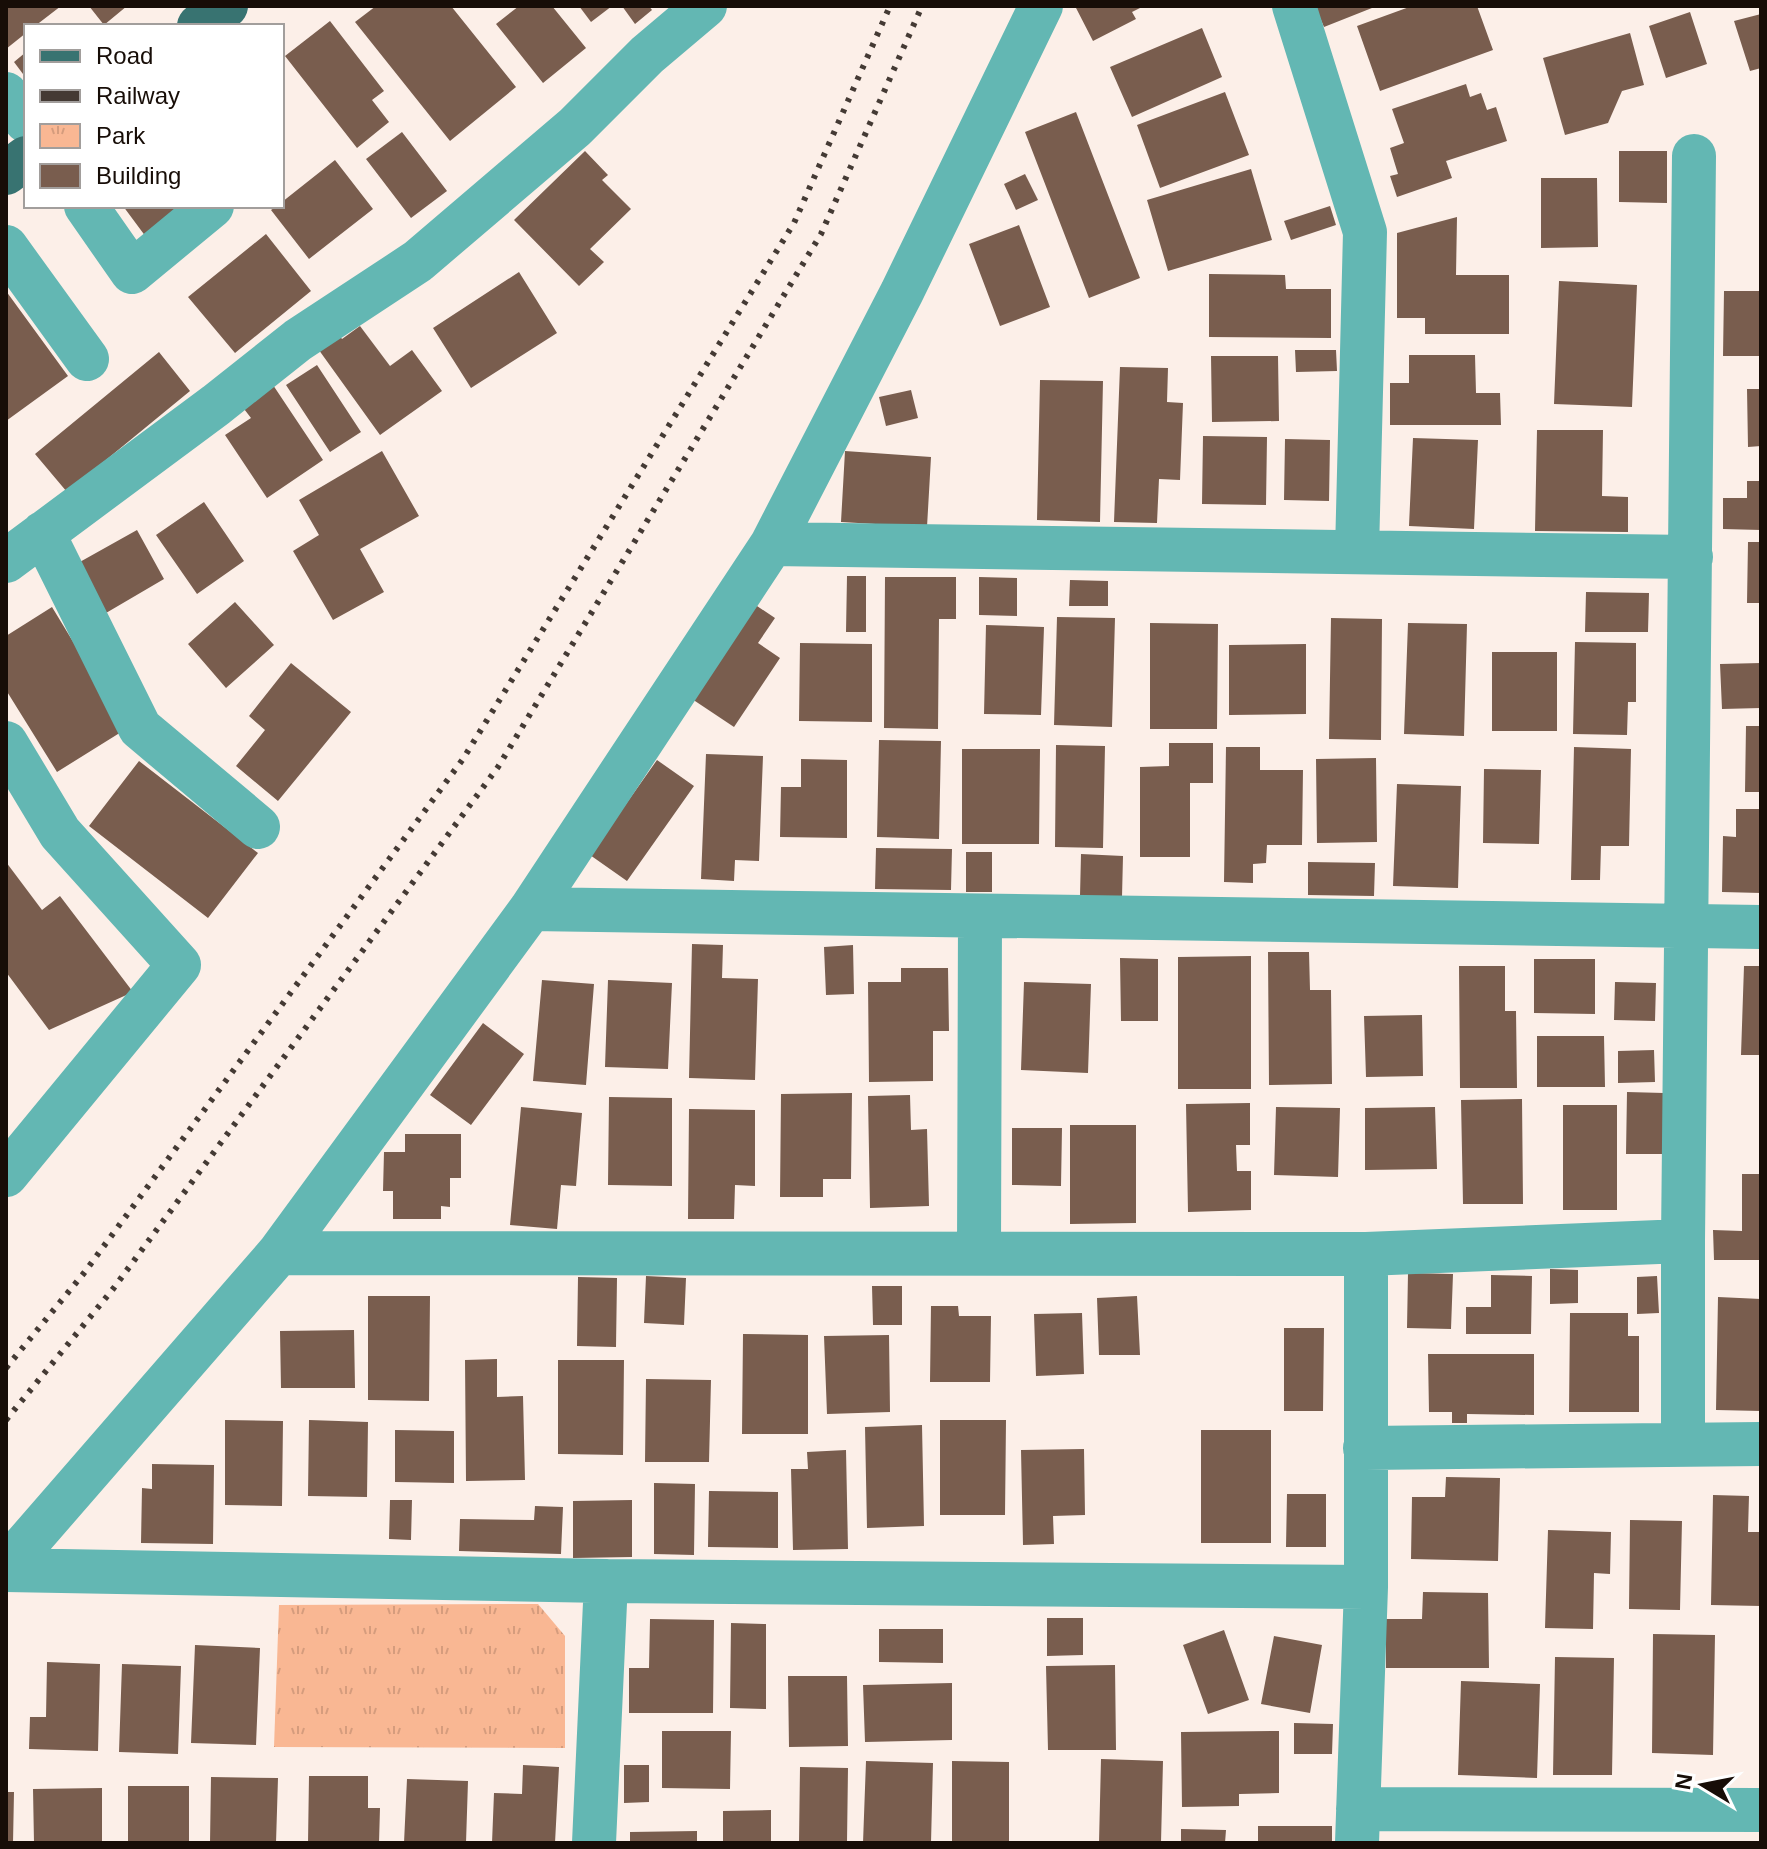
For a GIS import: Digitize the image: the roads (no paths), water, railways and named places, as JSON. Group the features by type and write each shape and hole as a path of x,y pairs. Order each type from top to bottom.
{"main road":[{"path":"202,24 226,6"},
{"path":"6,173 24,160"}],"street":[{"path":"6,561 298,340 418,261 575,127 647,55 705,6"},
{"path":"6,1568 279,1253 531,909 772,544 902,292 1041,6"},
{"path":"1294,6 1365,232 1357,552"},
{"path":"6,94 24,118"},
{"path":"1683,1445 1694,156"},
{"path":"87,208 132,272 210,208"},
{"path":"6,247 87,359"},
{"path":"43,533 140,728 258,827"},
{"path":"772,544 1691,557"},
{"path":"6,743 60,833 179,965 6,1175"},
{"path":"531,909 1761,927"},
{"path":"979,1253 980,916"},
{"path":"279,1253 1366,1254 1683,1241"},
{"path":"1366,1254 1366,1587 1357,1826 1761,1810"},
{"path":"1365,1448 1761,1444"},
{"path":"6,1568 606,1581 1366,1587"},
{"path":"594,1843 606,1581"}],"railway":[{"path":"6,1368 84,1273 463,759 794,223 890,6"},
{"path":"6,1420 113,1289 498,767 821,234 922,6"}]}
